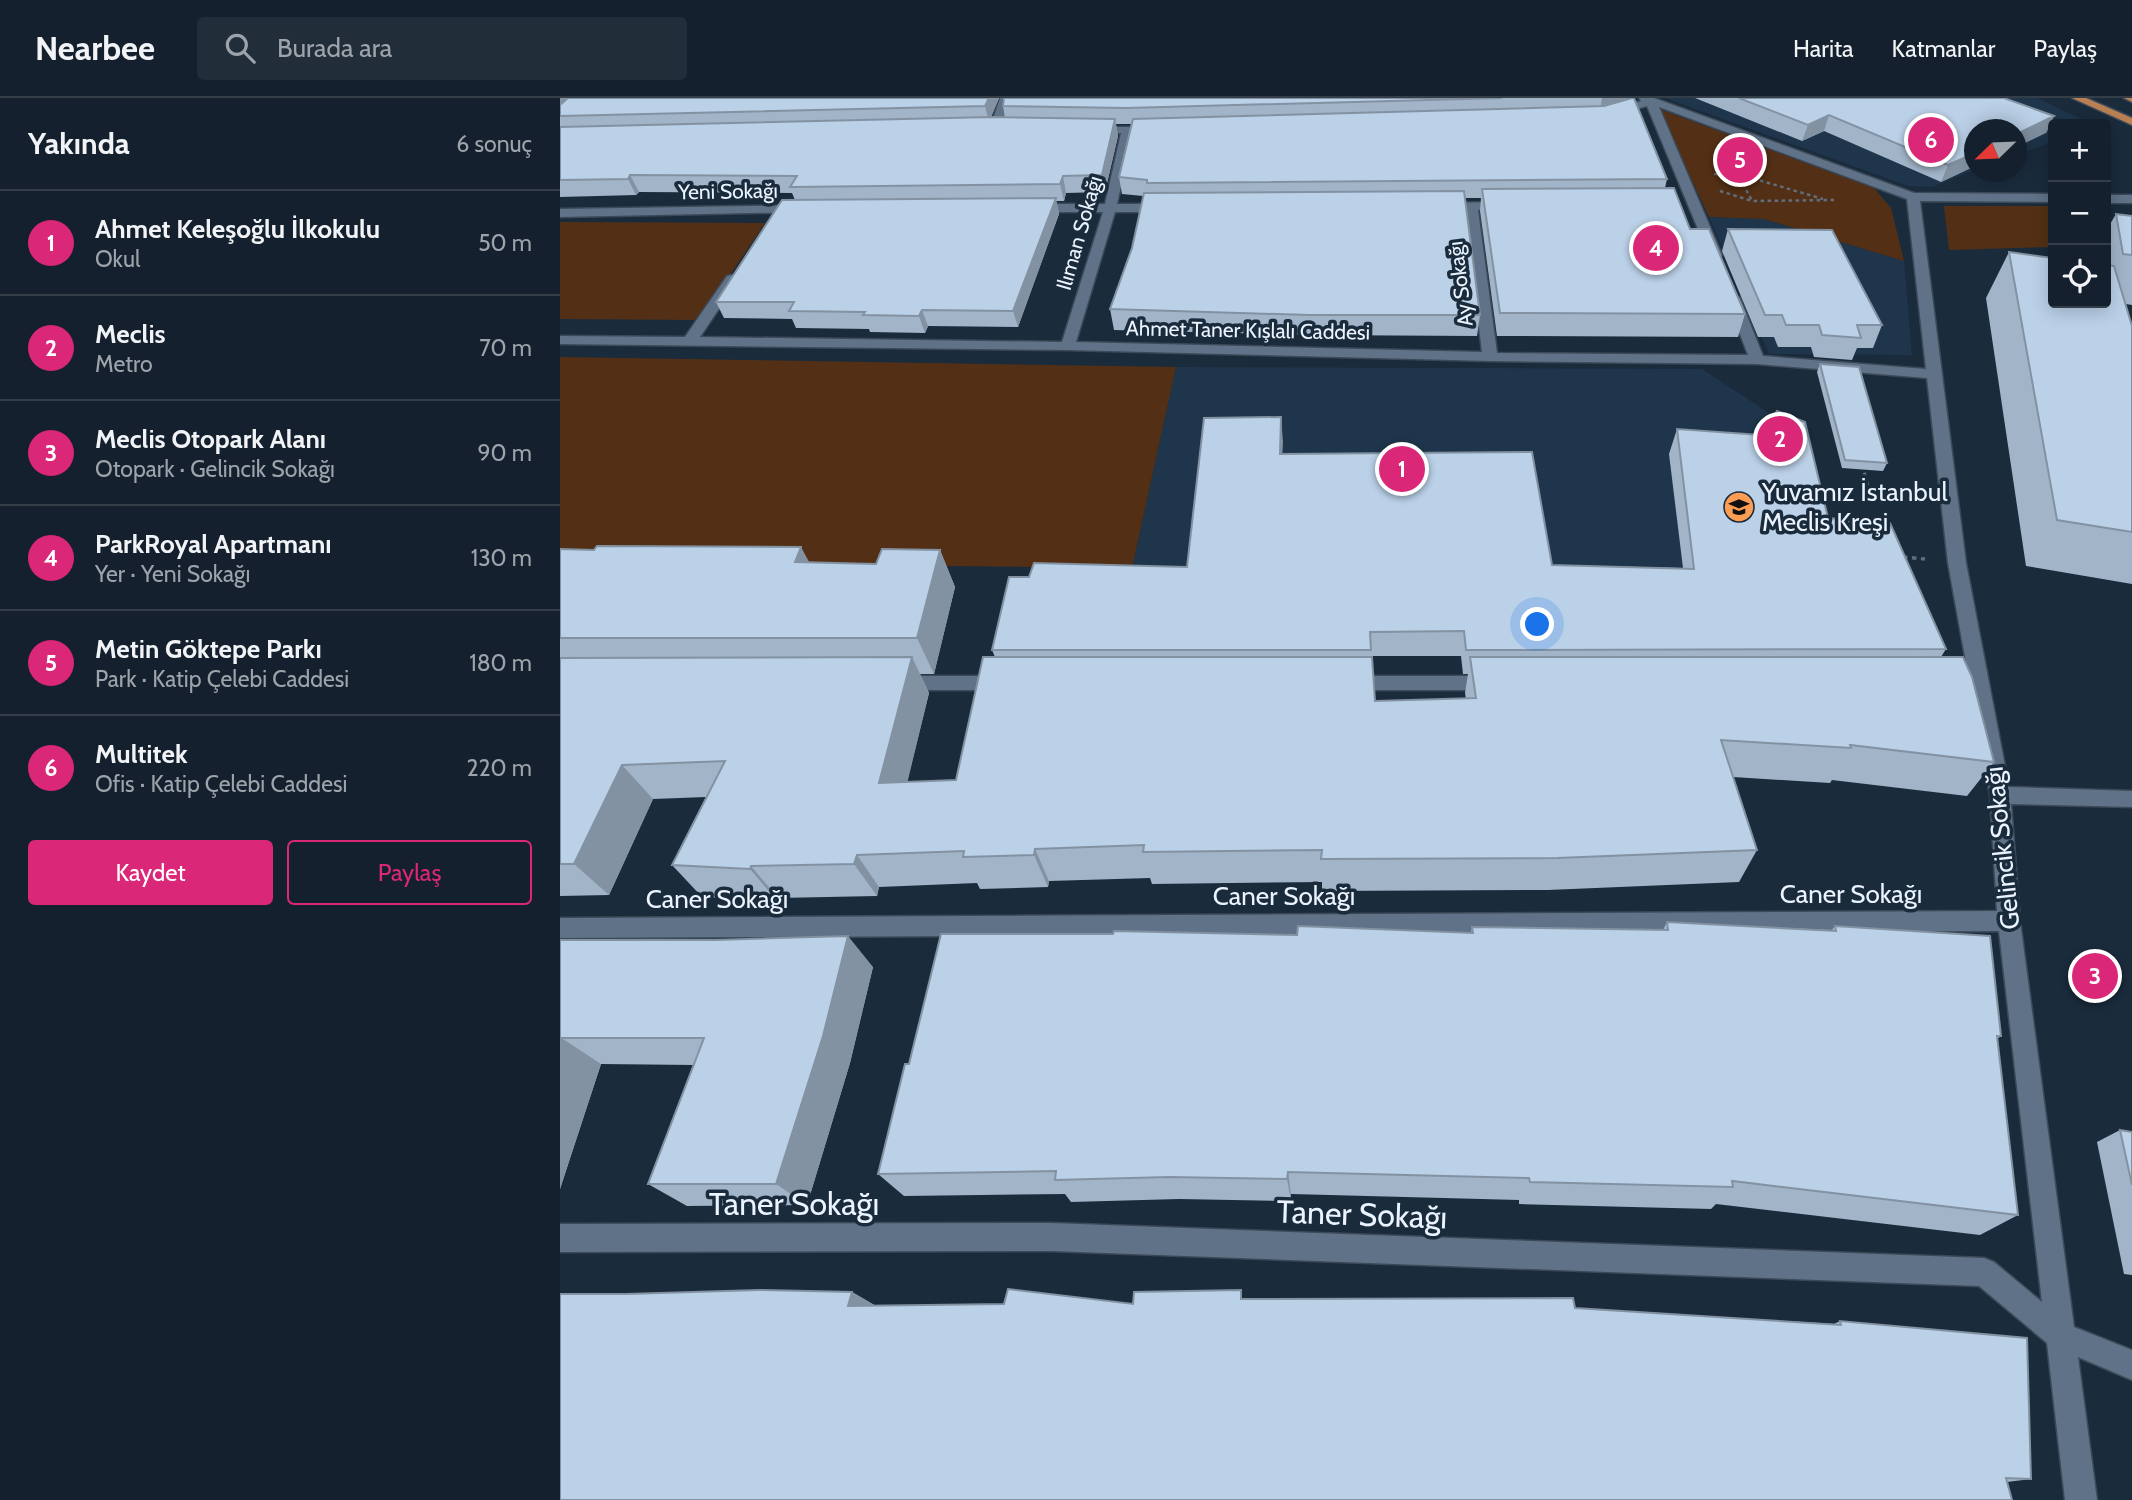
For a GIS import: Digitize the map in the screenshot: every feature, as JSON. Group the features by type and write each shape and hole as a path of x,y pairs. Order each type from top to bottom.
{"main road":[{"path":"2077,98 2132,122"}],"street":[{"path":"996,128 1005,98"},
{"path":"1601,117 1647,99 1913,197 2048,198"},
{"path":"1647,99 1682,174 1688,203 1719,264"},
{"path":"982,128 1009,128"},
{"path":"1075,130 1170,129"},
{"name":"Ilıman Sokağı","path":"1068,346 1110,208 1128,130"},
{"name":"Gelincik Sokağı","path":"1913,197 1973,683 2000,795 2009,921 2081,1500"},
{"path":"2111,199 2132,199"},
{"name":"Ay Sokağı","path":"1471,206 1490,357"},
{"path":"1430,207 1527,206"},
{"path":"1013,208 1180,208"},
{"name":"Yeni Sokağı","path":"560,213 775,214 820,209"},
{"path":"690,341 742,264"},
{"path":"1728,288 1757,360"},
{"name":"Ahmet Taner Kışlalı Caddesi","path":"560,340 1068,346 1490,357 1757,360 1935,374"},
{"path":"880,683 1020,683"},
{"path":"1326,683 1521,683"},
{"path":"2000,795 2132,799"},
{"name":"Caner Sokağı","path":"560,928 2009,921"},
{"name":"Taner Sokağı","path":"560,1238 1052,1237 1984,1272 2062,1336 2132,1365"}],"path":[{"path":"1738,174 1756,140"},
{"path":"1682,174 1738,174 1827,200"},
{"path":"1738,174 1752,201 1839,200"},
{"path":"1861,462 1868,487"}],"shaded area":[{"path":"1665,98 2037,98 2081,119 2048,119 2048,143 2027,151 2027,119 1964,119 1964,174 1932,187 1908,186"},
{"path":"1659,109 1874,188 1891,208 1904,261 1764,219 1709,217"},
{"path":"1944,206 2048,206 2048,247 1949,250"},
{"path":"1709,217 1764,219 1904,261 1912,355 1769,354"},
{"path":"560,222 765,223 700,320 560,319"},
{"path":"560,357 1176,367 1132,568 560,562"},
{"path":"1176,367 1702,369 1798,432 1845,581 1132,568"}],"building":[{"path":"568,98 989,98 985,106 560,116 560,105"},
{"path":"1004,98 1502,98 1126,108 1003,106"},
{"path":"1634,98 1667,179 1147,183 1147,180 1119,177 1133,119 1604,106"},
{"path":"1739,98 2004,98 2054,116 2027,129 2027,119 1964,119 1964,158 1948,165 1829,115 1808,125"},
{"path":"992,117 1115,119 1102,175 1063,176 1060,184 790,187 797,176 630,175 628,179 560,180 560,127"},
{"path":"1674,188 1690,229 1709,229 1745,314 1500,313 1482,189"},
{"path":"1464,191 1480,315 1309,315 1110,309 1132,248 1144,193"},
{"path":"1056,198 1013,311 922,310 919,316 863,315 865,312 789,311 794,302 716,302 782,200"},
{"path":"2116,214 2132,216 2132,255 2123,254"},
{"path":"1728,229 1832,230 1882,325 1857,325 1861,338 1822,335 1819,325 1786,325 1782,315 1765,315"},
{"path":"2009,252 2048,257 2048,308 2111,308 2111,266 2114,266 2132,326 2132,532 2057,520"},
{"path":"1820,364 1859,367 1887,463 1845,460"},
{"path":"1777,411 1805,422 1828,518 1890,523 1946,649 1466,650 1464,631 1370,632 1371,650 992,650 1009,577 1029,577 1034,563 1187,567 1204,418 1281,417 1280,454 1532,452 1552,565 1694,569 1677,429 1761,435"},
{"path":"597,546 801,547 795,562 876,564 882,549 940,550 917,638 560,638 560,549 594,550"},
{"path":"912,657 879,783 956,780 983,657 1372,657 1375,701 1476,698 1470,657 1963,657 1972,677 1994,762 1850,745 1851,748 1721,740 1757,850 1557,858 1321,859 1322,850 1143,852 1144,845 1035,849 1034,855 963,857 964,851 857,855 854,864 751,866 750,869 672,865 725,761 622,765 574,864 560,864 560,658"},
{"path":"1667,922 1836,931 1835,926 1990,936 2001,1036 1997,1036 2018,1215 1732,1181 1733,1187 1530,1182 1529,1178 1288,1172 1287,1179 1169,1177 1055,1180 1056,1171 878,1174 941,934 1113,934 1114,931 1297,935 1298,926 1473,933 1472,927 1668,930"},
{"path":"848,936 823,1036 776,1184 648,1184 704,1038 560,1038 560,940 716,940"},
{"path":"2120,1130 2132,1132 2132,1185"},
{"path":"1008,1289 1133,1304 1134,1292 1241,1290 1241,1299 1573,1298 1575,1308 1841,1325 1840,1321 2027,1338 2031,1479 2006,1478 2012,1500 560,1500 560,1294 759,1290 852,1292 848,1306 1004,1304"}],"place":[{"name":"Multitek","path":"1931,140"},
{"name":"Metin Göktepe Parkı","path":"1740,160"},
{"name":"ParkRoyal Apartmanı","path":"1656,248"},
{"name":"Meclis","path":"1780,439"},
{"name":"Ahmet Keleşoğlu İlkokulu","path":"1402,469"},
{"name":"Yuvamız İstanbul Meclis Kreşi","path":"1739,507"},
{"name":"Meclis Otopark Alanı","path":"2095,976"}]}
